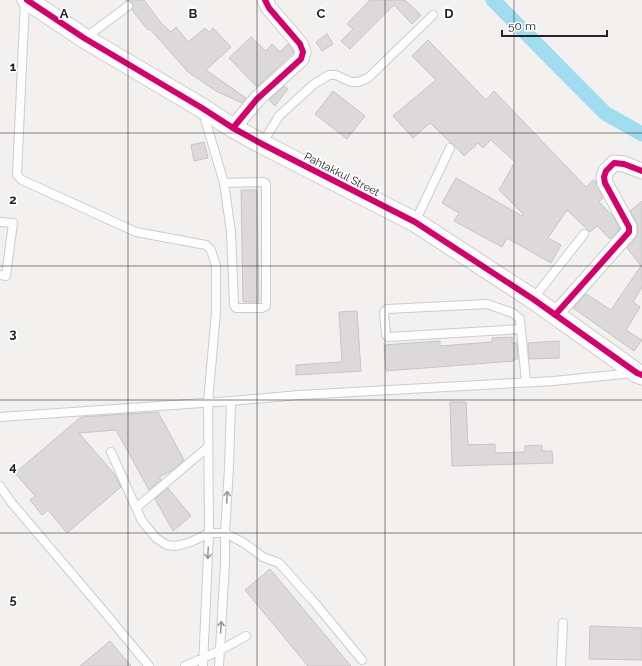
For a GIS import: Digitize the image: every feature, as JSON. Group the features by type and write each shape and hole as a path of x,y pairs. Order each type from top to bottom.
{"street":[{"name":"Pahtakkul Street","path":"26,0 84,38 233,128 414,222 533,299 640,374"},
{"path":"233,128 258,99 301,59 303,52 300,44 269,8 265,0"},
{"path":"555,315 629,232 629,227 610,196 605,183 604,177 606,171 614,163 642,171"}],"lane":[{"path":"26,0 17,175 22,180 136,232 206,245 211,250 216,266 216,312 208,402 209,533 204,662"},
{"path":"84,38 128,6"},
{"path":"262,144 279,116 314,84 329,75 336,75 351,82 358,82 368,78 433,15"},
{"path":"202,108 224,183 231,232 234,305 236,308 262,308 266,306 266,184 264,182 224,183"},
{"path":"414,222 450,148"},
{"path":"0,222 13,223 6,276 0,275"},
{"path":"533,299 584,234"},
{"path":"521,329 388,337 386,335 384,312 387,309 487,304 513,313 520,319 521,329 526,382"},
{"path":"0,417 299,395 640,374"},
{"path":"219,666 225,563 231,401"},
{"path":"136,508 208,447"},
{"path":"111,452 142,521 156,538 167,545 176,546 184,545 209,533 225,533 244,543 264,557 279,563 314,602 362,660"},
{"path":"0,486 11,502 102,609 148,666"},
{"path":"561,666 563,623"},
{"path":"186,666 204,662 246,636"}],"building":[{"path":"125,0 144,0 161,23 171,32 176,27 188,42 205,28 209,32 213,28 231,47 206,70 246,98 242,103 216,91 188,72 150,29 148,30 132,10 132,2"},
{"path":"370,0 405,0 421,15 412,24 394,5 350,49 341,41 353,29 347,24"},
{"path":"327,34 333,44 322,51 316,42"},
{"path":"251,37 266,51 272,44 280,52 288,44 294,52 257,87 229,58"},
{"path":"428,40 486,100 494,91 586,187 593,180 596,182 603,198 599,202 613,216 620,229 610,239 597,226 590,232 567,210 548,238 561,245 551,263 507,238 502,247 454,221 459,213 442,203 456,178 522,216 523,214 499,190 515,162 491,140 483,148 478,143 464,156 430,123 413,138 393,116 436,80 412,56"},
{"path":"284,86 288,89 275,106 269,100"},
{"path":"333,91 365,116 347,139 315,114"},
{"path":"204,142 208,158 194,161 191,145"},
{"path":"241,190 257,190 259,302 243,302"},
{"path":"642,201 642,287 633,302 640,307 626,330 642,340 634,351 573,308 586,294 611,310 641,266 627,248 636,238 638,232 637,223 630,211"},
{"path":"357,311 361,371 296,375 296,365 342,362 339,312"},
{"path":"512,337 512,343 517,343 518,359 514,359 514,361 386,371 384,345 440,341 440,346 492,342 492,338"},
{"path":"559,341 559,358 529,359 528,343"},
{"path":"450,402 466,402 468,445 495,444 495,453 525,452 525,446 542,445 542,451 552,451 553,463 452,466"},
{"path":"158,412 184,460 173,470 159,477 161,480 149,490 116,430 79,433 115,475 121,487 67,533 48,510 42,515 30,500 35,496 15,473 81,417"},
{"path":"168,488 191,516 173,531 155,499"},
{"path":"270,569 351,666 308,666 245,590"},
{"path":"590,626 642,628 642,660 589,659"},
{"path":"110,641 131,666 80,666"}],"waterway":[{"path":"493,0 605,113 642,134"}],"cycle path":[{"path":"27,0 84,38 233,128 415,222 533,299 637,373 642,375"},
{"path":"233,128 257,99 301,59 303,52 300,44 269,8 265,0"},
{"path":"555,315 629,232 629,227 605,183 604,177 606,171 614,163 624,164 642,171"}]}
